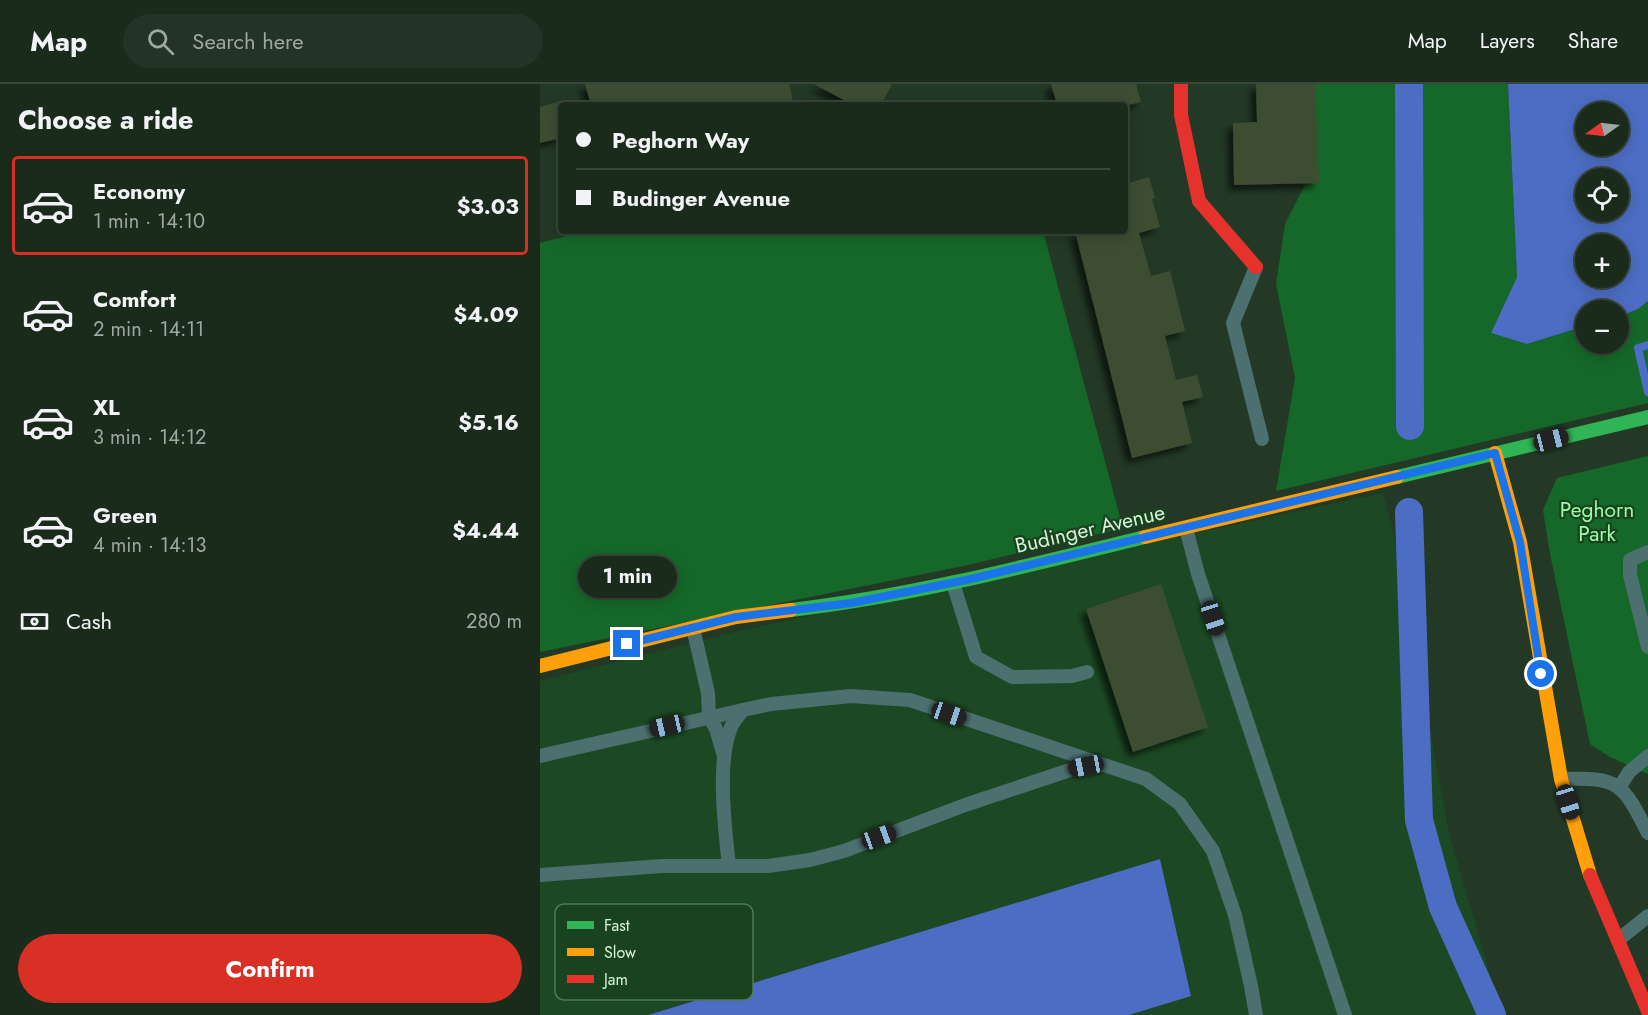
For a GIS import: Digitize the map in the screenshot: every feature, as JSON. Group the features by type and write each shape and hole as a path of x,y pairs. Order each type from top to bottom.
{"street":[{"path":"1181,84 1181,115 1199,201 1256,267"},
{"name":"Budinger Avenue","path":"540,666 736,617 851,603 953,583 1648,417"},
{"path":"1495,453 1520,542 1561,779 1588,870 1648,1011"}],"lane":[{"path":"1256,267 1233,323 1262,439"},
{"path":"1185,528 1198,574 1345,1015"},
{"path":"1648,552 1630,560 1630,575 1648,647"},
{"path":"953,583 976,657 1012,677 1072,676 1087,672"},
{"path":"693,628 708,693 709,716 716,729 724,758"},
{"path":"540,756 709,716 771,704 851,696 910,700 1146,778 1180,804 1213,851 1234,915 1256,1015"},
{"path":"729,866 723,812 724,758 732,726 743,710"},
{"path":"1618,788 1629,772 1648,756"},
{"path":"540,875 662,866 768,866 810,860 844,851 965,805 1073,769 1100,764"},
{"path":"1561,779 1597,779 1612,782 1632,800 1648,833"},
{"path":"1618,940 1648,916"}],"shaded area":[{"path":"1383,493 1396,545 1449,834 1502,1015 1129,1015 1191,995 1160,859 753,983 753,904 555,904 555,1000 697,1000 648,1015 540,1015 540,681 739,631"}],"green space":[{"path":"1274,84 1508,84 1517,277 1491,333 1527,344 1575,329 1575,354 1629,354 1629,313 1648,301 1648,403 1276,491 1295,378 1276,284 1285,224 1307,181"},
{"path":"574,234 1044,234 1123,528 968,565 540,652 540,243"},
{"name":"Peghorn Park","path":"1648,456 1648,774 1610,757 1590,744 1550,554 1543,510 1557,478"}],"water":[{"path":"1508,84 1648,84 1648,301 1629,313 1629,300 1575,300 1575,329 1527,344 1491,333 1517,277"},
{"path":"1160,859 1191,996 1129,1015 648,1015 697,1000 753,1000 753,983"}],"building":[{"path":"585,84 789,84 793,102 590,102"},
{"path":"814,84 892,84 883,102 847,102"},
{"path":"1051,84 1136,84 1141,102 1128,105 1128,102 1056,102"},
{"path":"1256,84 1315,84 1319,183 1234,185 1233,123 1257,122"},
{"path":"561,101 558,102 558,139 540,143 540,107"},
{"path":"1149,177 1160,227 1139,233 1151,276 1170,271 1176,294 1185,331 1165,336 1176,380 1197,375 1203,397 1182,402 1192,443 1132,458 1076,234 1128,234 1128,183"},
{"path":"1161,584 1208,727 1133,752 1086,609"}],"waterway":[{"path":"1409,84 1410,426"},
{"path":"1648,345 1638,348 1648,392"},
{"path":"1409,512 1419,820 1443,907 1492,1015"}],"traffic: fast":[{"path":"1397,477 1648,417"},
{"path":"791,610 925,588 1145,537"}],"traffic: slow":[{"path":"1495,453 1520,542 1561,779 1590,875"},
{"path":"1145,537 1397,477"},
{"path":"540,666 736,617 791,610"}],"traffic: jam":[{"path":"1181,84 1181,115 1199,201 1256,267"},
{"path":"1590,875 1648,1011"}],"route":[{"path":"627,644 736,617 851,603 971,579 1495,453 1520,542 1541,674"}]}
